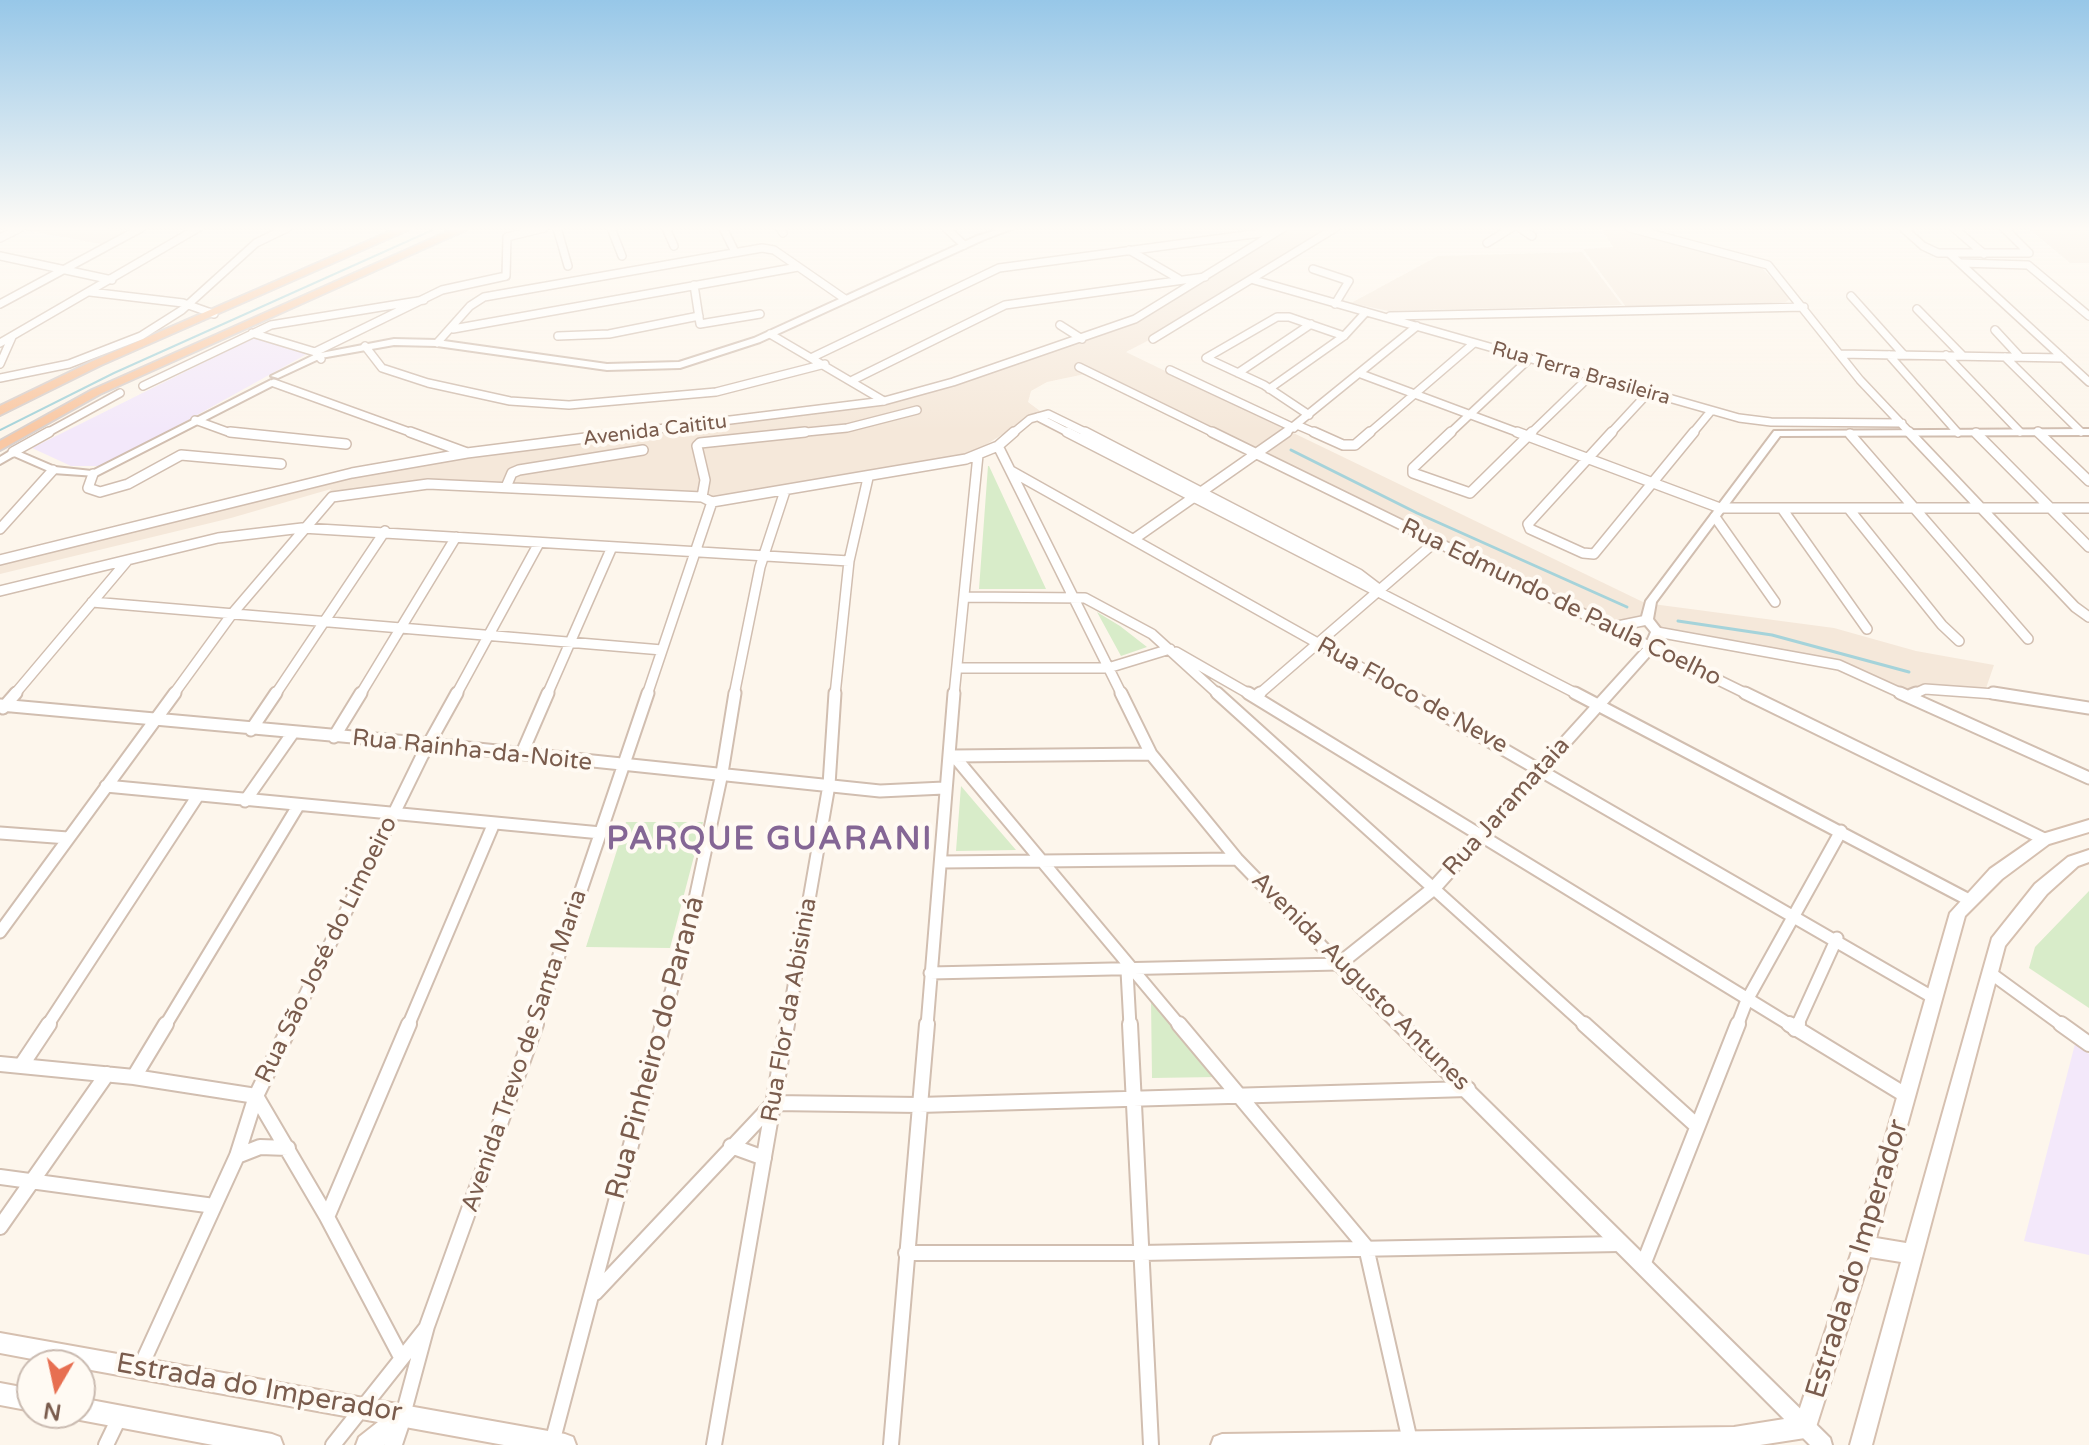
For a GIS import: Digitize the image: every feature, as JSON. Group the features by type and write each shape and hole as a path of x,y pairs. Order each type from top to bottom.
{"highway":[{"path":"0,411 60,380 256,295"},
{"path":"0,446 96,392 313,295"}],"main road":[{"name":"Estrada do Imperador","path":"1222,1445 1734,1438 1805,1427 1864,1246 1958,913 1996,874 2044,839 2089,826"},
{"name":"Estrada do Imperador","path":"1861,1445 1998,943 2014,919 2057,874 2073,861 2089,856"},
{"path":"1864,1246 1912,1254"},
{"name":"Estrada do Imperador","path":"0,1343 558,1444"},
{"name":"Estrada do Imperador","path":"96,1412 234,1442 272,1445"},
{"path":"367,1445 403,1415"}],"street":[{"path":"0,343 83,295"},
{"path":"117,295 188,304 214,314"},
{"path":"0,378 45,370 101,354 141,336 198,295"},
{"path":"13,452 53,470 93,474 433,295"},
{"path":"437,343 453,329 470,306 493,295"},
{"path":"453,329 637,295"},
{"path":"696,295 700,324 760,314"},
{"path":"840,295 845,299"},
{"path":"252,333 318,355 365,346 437,343 607,367 636,368 698,361 770,334 853,295"},
{"path":"813,357 942,295"},
{"path":"853,380 1005,305 1070,295"},
{"name":"Avenida Caititu","path":"0,560 292,487 444,457 884,401 953,382 1082,339 1148,312 1176,295"},
{"path":"1153,339 1228,295"},
{"name":"Rua Terra Brasileira","path":"1306,295 1711,411 1771,422 1902,423"},
{"path":"1335,304 1340,295"},
{"path":"1793,295 1840,354 1902,423 2075,607 2089,617"},
{"path":"1996,295 2089,382"},
{"path":"2064,295 2089,316"},
{"path":"1851,296 1904,355"},
{"path":"143,386 277,324 424,300"},
{"path":"1383,316 1804,307"},
{"path":"1917,309 1963,356"},
{"path":"1269,389 1344,336 1366,312"},
{"path":"558,336 609,334 699,316"},
{"path":"1309,415 1269,389 1206,359 1277,317 1311,324 1344,336"},
{"path":"1238,373 1311,324"},
{"path":"1060,325 1082,339"},
{"path":"1134,539 1296,427 1417,326"},
{"path":"1995,330 2020,357"},
{"path":"770,334 884,401"},
{"path":"0,364 13,335"},
{"path":"1170,370 1296,427 1352,446 1474,343"},
{"path":"365,346 377,364 387,371 481,396 558,405 601,404 716,392 825,364"},
{"path":"1840,354 2063,358"},
{"path":"1889,355 1958,433"},
{"path":"1946,355 2020,432"},
{"path":"2005,357 2085,432"},
{"path":"1529,359 1413,468 1413,473 1470,493 1590,376"},
{"name":"Rua Edmundo de Paula Coelho","path":"1079,367 2044,839"},
{"path":"1361,374 1718,512 1981,506 2089,508"},
{"path":"275,380 467,453"},
{"path":"0,461 120,393"},
{"path":"1648,393 1527,526 1545,537 1594,554 1711,411"},
{"path":"707,500 697,446 702,442 847,428 917,410"},
{"path":"0,932 232,614 302,528 332,497 423,484 707,500 868,478 978,455 998,446 1038,417 1055,416 1353,580 1380,590 1969,900"},
{"path":"1038,417 1199,494"},
{"path":"195,420 228,432 346,444"},
{"path":"1771,422 1777,433"},
{"path":"2038,432 2089,481"},
{"path":"1777,433 2085,432"},
{"path":"1647,620 1651,601 1777,433"},
{"path":"1976,433 2089,547"},
{"path":"1850,434 2028,639"},
{"path":"444,457 448,451 446,443"},
{"name":"Avenida Augusto Antunes","path":"998,446 1151,754 1237,859 1823,1445"},
{"path":"506,487 512,473 519,470 643,450"},
{"path":"93,474 88,488 105,492 128,484 181,455 281,464"},
{"path":"891,1445 941,862 944,788 950,756 978,455"},
{"path":"0,529 53,470"},
{"name":"Rua Floco de Neve","path":"1011,471 1542,769 1837,938 1934,998"},
{"name":"Rua Flor da Abisinia","path":"714,1445 829,785 849,561 868,478"},
{"name":"Rua Pinheiro do Paraná","path":"558,1444 591,1298 692,913 722,773 742,645 764,556 785,491"},
{"name":"Avenida Trevo de Santa Maria","path":"393,1445 427,1326 601,833 696,552 707,500"},
{"path":"1849,509 1942,625 1959,641"},
{"path":"1783,510 1867,629"},
{"path":"1718,512 1775,602"},
{"path":"0,591 218,538 302,528 849,561"},
{"path":"251,730 385,531"},
{"path":"334,737 456,537"},
{"path":"1255,697 1435,542"},
{"name":"Rua São José do Limoeiro","path":"140,1368 237,1156 256,1096 393,815 539,543"},
{"path":"522,753 612,547"},
{"path":"2,708 128,560"},
{"path":"965,597 1071,596 1098,603 1907,1096"},
{"path":"92,602 662,650"},
{"path":"1608,628 1647,620"},
{"path":"1647,620 1657,632 1823,660 1911,695 2089,778"},
{"name":"Rua Jaramataia","path":"1339,964 1433,889 1650,648 1657,632"},
{"path":"957,668 1108,668 1170,649"},
{"path":"1170,649 1697,1126"},
{"path":"1911,695 1925,689 1999,693 2089,708"},
{"name":"Rua Rainha-da-Noite","path":"2,708 430,744 880,791 944,788"},
{"path":"245,801 292,734"},
{"path":"950,756 1151,754"},
{"path":"950,756 1042,859 1130,971 1366,1247 1410,1441"},
{"path":"106,786 601,833"},
{"path":"21,1066 197,797"},
{"path":"134,1077 298,806"},
{"path":"327,1217 494,823"},
{"path":"1643,1265 1747,1000 1841,831"},
{"path":"0,833 68,838"},
{"path":"941,862 1237,859"},
{"path":"1795,1029 1837,938"},
{"path":"930,973 1130,971 1339,964"},
{"path":"1130,971 1132,1097 1151,1445"},
{"path":"1989,972 2089,1044"},
{"path":"0,1064 134,1077 256,1096 327,1217 401,1357"},
{"path":"0,1227 107,1074"},
{"path":"591,1298 774,1103 919,1105 1468,1089"},
{"path":"731,1146 764,1158"},
{"path":"237,1156 260,1147 288,1148"},
{"path":"0,1177 214,1206"},
{"path":"906,1253 1141,1253 1621,1244"},
{"name":"Avenida Trevo de Santa Maria","path":"333,1445 359,1408 427,1326"},
{"path":"106,1445 120,1416"}],"shaded area":[{"path":"1169,295 1224,295 1178,325 1126,352 1645,603 1834,628 1916,651 1994,665 1984,694 1900,689 1819,656 1600,621 1085,374 1047,382 1031,391 1028,402 1040,411 971,454 705,502 426,483 324,499 331,489 231,518 0,574 0,563 343,473 839,408 943,384 1134,317"},
{"path":"1365,295 1615,295 1622,305 1388,311 1351,303"},
{"path":"1617,295 1789,295 1791,298 1786,302 1626,307"},
{"path":"253,338 307,354 105,466 71,466 32,448"},
{"path":"2075,1044 2089,1054 2089,1255 2024,1241"}],"green space":[{"path":"989,466 1046,589 979,589"},
{"path":"1097,612 1120,626 1147,647 1121,656"},
{"path":"961,786 978,806 1016,850 956,851"},
{"path":"626,822 703,822 670,948 586,947"},
{"path":"2089,891 2089,1008 2029,968 2035,947"},
{"path":"1151,1000 1217,1077 1152,1078"}],"waterway":[{"path":"0,430 114,373 287,295"},
{"path":"1291,450 1417,513 1627,607"},
{"path":"1678,621 1772,635 1909,672"}],"district":[{"name":"PARQUE GUARANI","path":"770,841"}]}
